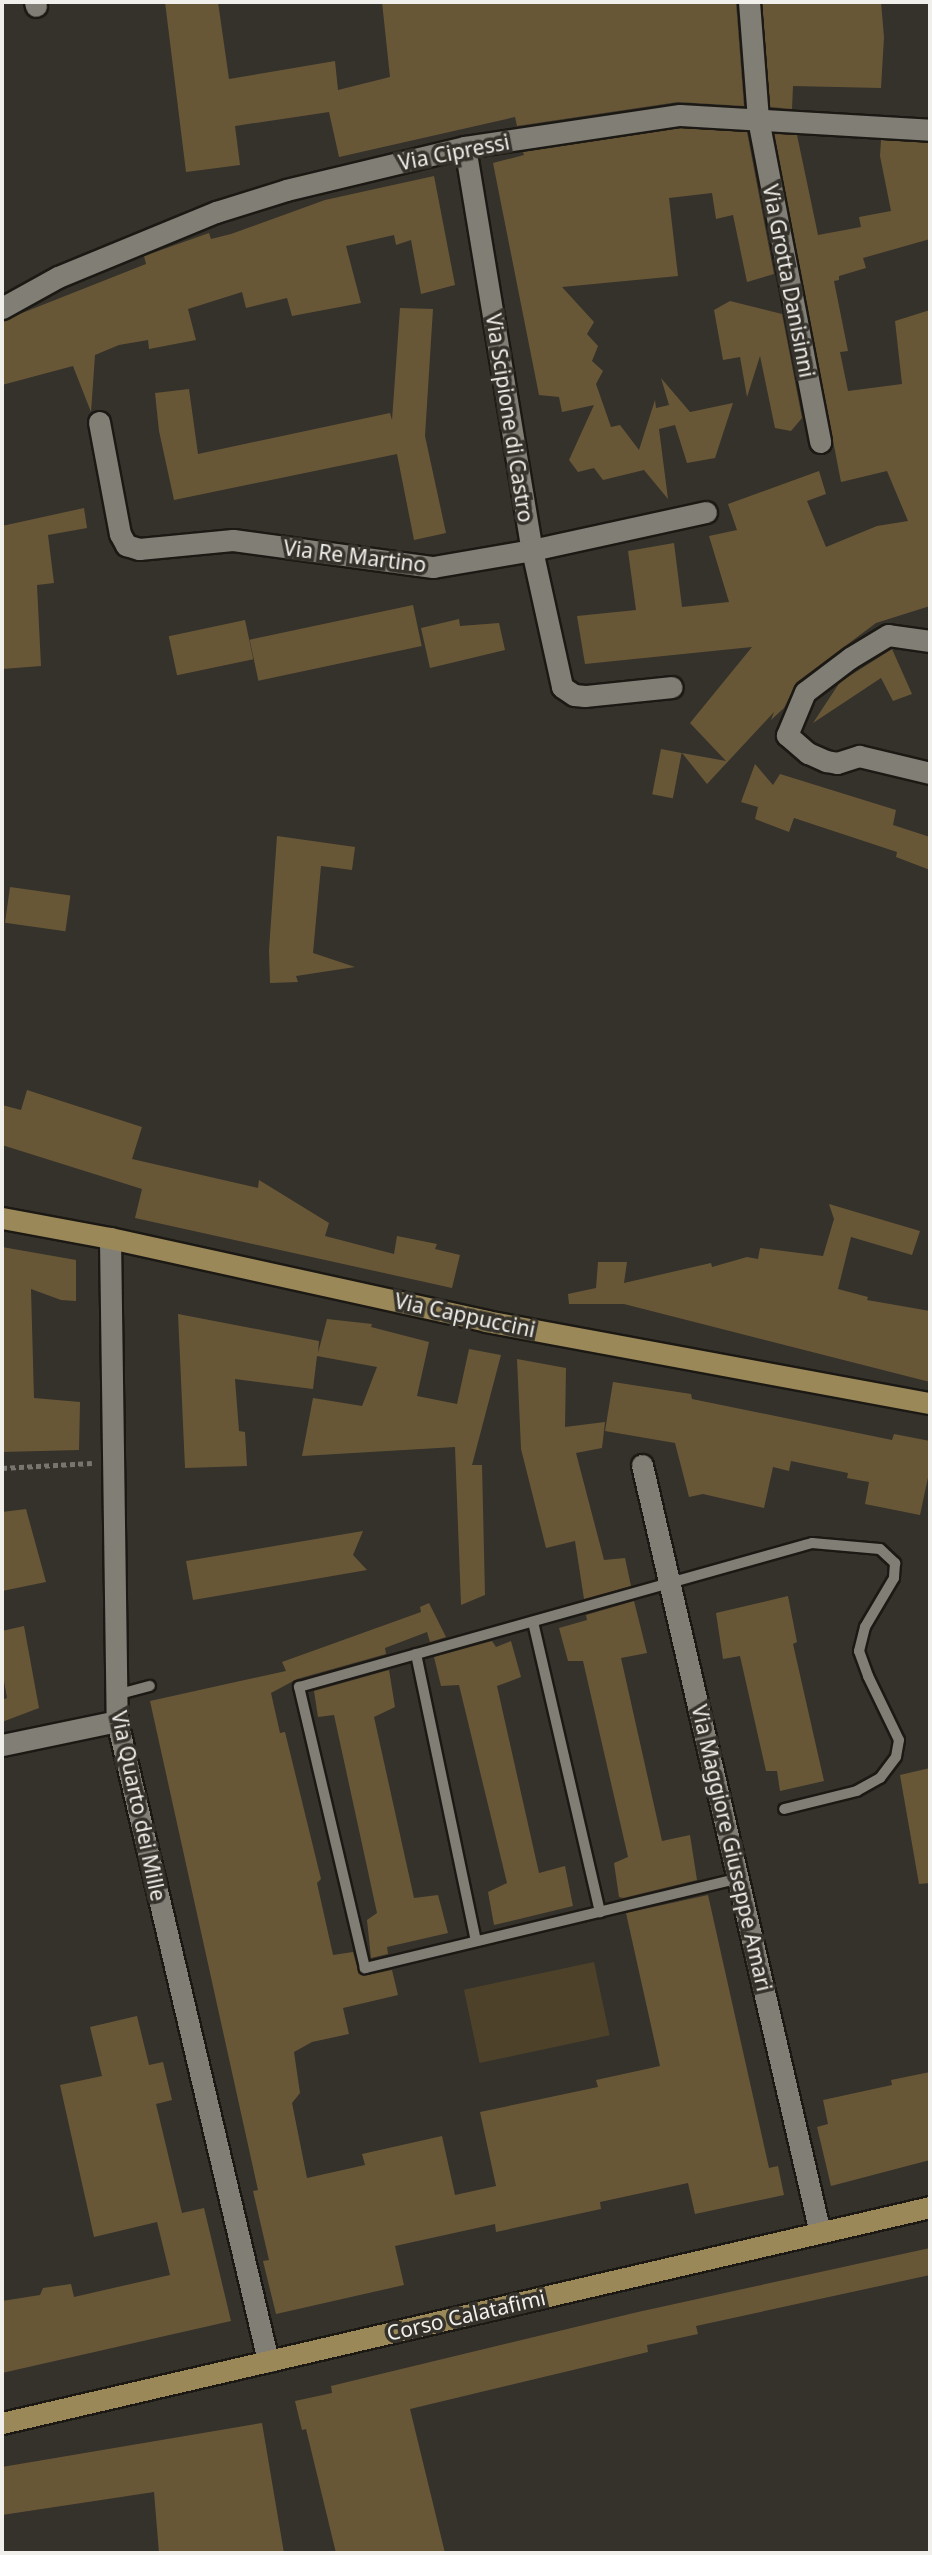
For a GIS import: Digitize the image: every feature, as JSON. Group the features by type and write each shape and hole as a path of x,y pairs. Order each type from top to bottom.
{"main road":[{"name":"Via Cappuccini","path":"2,1219 110,1238 486,1321 930,1403"},
{"name":"Corso Calatafimi","path":"2,2423 930,2207"}],"street":[{"name":"Via Grotta Danisinni","path":"749,2 758,119 820,442"},
{"name":"Via Cipressi","path":"2,308 58,277 216,212 286,190 465,147 680,115 930,130"},
{"name":"Via Scipione di Castro","path":"465,147 532,550 562,687 574,695 585,696 672,687"},
{"name":"Via Re Martino","path":"99,422 121,534 126,545 139,550 233,540 433,566 532,550 706,512"},
{"path":"930,641 888,635 849,658 805,692 787,735 808,753 826,761 837,763 859,756 930,773"},
{"name":"Via Quarto dei Mille","path":"110,1238 117,1721 268,2361"},
{"name":"Via Maggiore Giuseppe Amari","path":"642,1465 820,2232"},
{"path":"2,1745 117,1721"}],"lane":[{"path":"740,1878 365,1968 299,1687 812,1543 880,1549 895,1563 894,1578 865,1627 859,1651 899,1740 897,1757 880,1777 857,1791 784,1810"},
{"path":"533,1622 600,1912"},
{"path":"416,1654 476,1941"},
{"path":"117,1695 150,1686"}],"path":[{"path":"2,1468 113,1462"}],"shaded area":[{"path":"594,1962 610,2035 479,2063 464,1990"}],"building":[{"path":"165,2 218,2 229,79 335,61 338,90 390,77 382,2 736,2 744,106 678,102 517,126 515,117 339,157 329,112 235,126 240,165 186,172"},
{"path":"762,2 881,2 884,37 881,88 793,86 792,109 770,107"},
{"path":"681,128 747,132 774,274 747,282 733,215 716,219 712,193 669,198 678,276 562,287 594,322 587,334 598,346 592,361 603,371 596,384 611,427 620,425 639,450 655,400 656,408 669,405 661,378 690,412 733,403 715,458 687,463 675,425 659,429 668,499 644,470 603,480 594,468 578,472 569,460 594,405 562,412 559,397 539,395 493,163 524,155 523,152"},
{"path":"774,134 797,135 818,235 861,227 859,217 891,211 880,156 881,140 930,143 930,239 863,258 866,268 839,276 839,280 834,281 848,351 840,352 848,391 902,384 895,321 930,310 930,606 876,623 797,682 784,708 771,720 774,712 707,784 682,753 726,761 690,723 752,647 585,664 577,616 636,610 628,551 674,543 682,607 729,602 709,536 737,530 728,504 819,471 826,494 807,501 826,547 877,526 908,521 887,471 841,482"},
{"path":"434,176 455,285 421,294 411,240 396,245 394,235 346,246 361,303 292,316 287,298 246,308 242,292 188,309 196,340 149,349 148,340 119,345 95,355 91,412 73,366 2,385 2,323 17,315 146,264 144,256 209,233 211,239 231,234 325,200"},
{"path":"730,301 782,314 802,418 791,431 775,428 760,356 747,397 740,357 723,360 714,310"},
{"path":"400,308 433,309 425,436 446,533 414,540 397,454 174,500 159,431 155,393 189,389 198,454 390,413 392,420"},
{"path":"84,508 87,528 48,535 54,583 37,585 41,666 2,669 2,526"},
{"path":"413,605 422,646 258,681 250,640"},
{"path":"459,619 460,626 499,623 505,650 430,668 421,628"},
{"path":"245,620 253,659 177,675 169,636"},
{"path":"892,649 912,694 893,701 881,678 813,723 840,682"},
{"path":"661,749 682,753 673,798 652,794"},
{"path":"755,764 773,785 780,774 896,810 893,825 930,837 930,870 896,857 897,852 794,818 789,832 755,819 758,807 741,802"},
{"path":"277,836 355,847 352,870 321,866 313,953 355,967 296,976 298,982 270,983 269,950"},
{"path":"10,887 70,895 65,931 5,923"},
{"path":"27,1090 142,1127 132,1159 258,1188 259,1180 329,1223 325,1236 394,1254 397,1236 437,1244 435,1249 460,1255 452,1288 135,1218 142,1189 2,1145 2,1105 21,1110"},
{"path":"829,1204 920,1231 912,1255 851,1237 838,1289 868,1297 867,1300 930,1311 930,1382 624,1304 569,1304 568,1294 596,1288 598,1262 627,1262 624,1283 711,1263 712,1267 747,1257 758,1259 760,1248 823,1256 834,1219"},
{"path":"2,1247 76,1260 76,1301 61,1300 31,1289 34,1398 80,1402 79,1450 2,1452"},
{"path":"178,1314 319,1341 318,1353 327,1319 372,1324 371,1327 429,1342 417,1396 457,1404 469,1349 501,1355 472,1465 482,1465 485,1595 461,1605 455,1447 302,1456 313,1398 362,1406 377,1367 317,1356 313,1389 235,1379 239,1431 245,1432 247,1466 185,1468"},
{"path":"517,1359 566,1368 565,1427 605,1422 602,1448 576,1453 604,1560 625,1558 631,1586 584,1599 575,1541 546,1548 521,1449"},
{"path":"613,1382 691,1394 692,1399 892,1440 894,1434 930,1441 930,1468 920,1515 865,1504 869,1482 847,1478 848,1473 791,1461 789,1471 773,1467 764,1508 703,1494 689,1497 675,1443 605,1431"},
{"path":"26,1509 46,1582 2,1591 2,1512"},
{"path":"363,1531 353,1555 367,1570 193,1600 186,1561"},
{"path":"788,1596 797,1642 793,1644 824,1781 780,1791 777,1771 766,1771 740,1656 723,1659 716,1613"},
{"path":"634,1601 647,1653 621,1658 662,1841 690,1835 697,1880 623,1898 619,1897 614,1863 628,1857 583,1661 568,1661 559,1628 587,1620 586,1615"},
{"path":"429,1603 446,1637 430,1642 427,1632 385,1648 386,1654 297,1679 271,1693 280,1733 285,1732 321,1879 317,1883 333,1955 353,1952 358,1970 363,1976 392,1970 398,1995 343,2008 349,2034 312,2042 294,2052 300,2093 292,2103 307,2178 365,2165 362,2154 442,2136 455,2195 496,2186 480,2112 598,2087 596,2080 660,2066 626,1913 708,1895 769,2168 778,2166 784,2195 695,2214 688,2183 600,2202 601,2209 496,2232 495,2224 395,2246 404,2285 276,2314 263,2261 269,2260 253,2191 258,2190 150,1701 286,1671 282,1662 421,1612 420,1607"},
{"path":"24,1626 39,1708 2,1722 2,1700 7,1698 2,1670 2,1631"},
{"path":"492,1641 496,1647 511,1641 521,1677 497,1686 539,1873 565,1866 573,1906 494,1925 488,1892 507,1883 459,1685 441,1686 434,1657"},
{"path":"389,1670 395,1707 374,1717 414,1898 438,1895 448,1933 387,1947 388,1954 371,1958 367,1920 377,1913 334,1715 318,1717 314,1691"},
{"path":"930,1768 930,1883 919,1884 900,1775"},
{"path":"137,2016 149,2065 163,2062 172,2100 156,2104 182,2213 204,2208 231,2321 2,2373 2,2301 40,2295 43,2288 71,2284 74,2297 170,2275 157,2222 94,2237 60,2085 102,2076 90,2027"},
{"path":"930,2072 930,2160 831,2186 817,2127 828,2124 823,2100 892,2085 891,2080"},
{"path":"930,2248 930,2275 696,2326 698,2334 647,2345 648,2352 410,2409 445,2553 336,2553 306,2429 302,2430 295,2401 332,2393 331,2386 638,2312"},
{"path":"262,2423 284,2553 159,2553 154,2492 2,2515 2,2467"}]}
